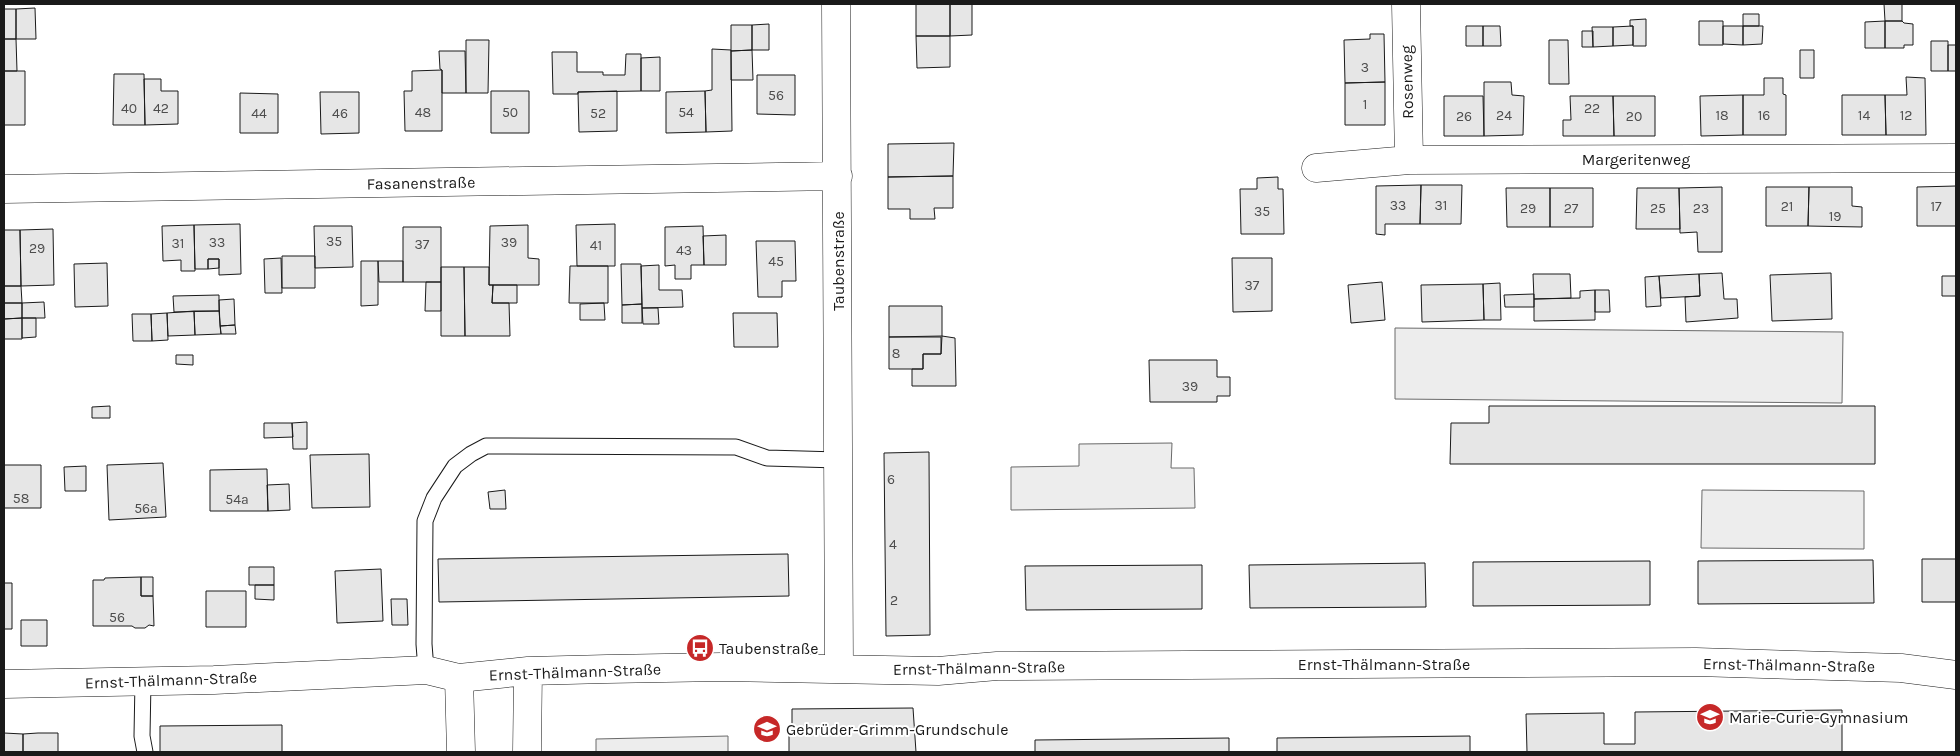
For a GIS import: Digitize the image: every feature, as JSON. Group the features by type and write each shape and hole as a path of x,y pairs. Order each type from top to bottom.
{"street":[{"name":"Taubenstraße","path":"836,4 839,668"},
{"name":"Rosenweg","path":"1406,4 1409,160"},
{"name":"Margeritenweg","path":"1316,168 1409,160 1956,158"},
{"name":"Fasanenstraße","path":"4,189 838,176"},
{"name":"Ernst-Thälmann-Straße","path":"4,684 143,681 426,670 459,678 528,671 722,667 938,671 997,666 1696,662 1901,668 1956,675"},
{"path":"527,752 528,671"},
{"path":"459,678 461,752"}],"lane":[{"path":"426,670 424,644 425,521 434,498 455,466 470,454 486,446 736,448 767,458 838,460"},
{"path":"143,681 142,736 145,752"}],"shaded area":[{"path":"1395,328 1843,332 1842,403 1395,399"},
{"path":"1172,443 1171,468 1194,468 1195,508 1011,510 1011,467 1079,466 1079,444"},
{"path":"1702,490 1864,491 1864,549 1701,548"},
{"path":"728,736 728,752 596,752 596,739"}],"building":[{"path":"916,4 950,4 950,36 916,36"},
{"path":"950,4 972,4 972,35 950,36"},
{"path":"1884,4 1902,4 1902,21 1885,21"},
{"path":"35,8 36,39 16,39 16,9"},
{"path":"4,9 16,9 16,39 4,39"},
{"path":"1743,14 1759,14 1759,26 1743,26"},
{"path":"1646,19 1646,46 1633,46 1633,26 1630,26 1630,20"},
{"path":"1699,21 1723,21 1723,45 1699,45"},
{"path":"1885,21 1902,21 1913,24 1913,45 1904,45 1904,48 1885,48"},
{"path":"1885,21 1885,48 1865,48 1865,22"},
{"path":"769,24 769,50 752,50 752,25"},
{"path":"731,25 752,25 752,50 731,51"},
{"path":"1466,26 1483,26 1483,46 1466,46"},
{"path":"1483,26 1500,26 1501,46 1483,46"},
{"path":"1633,26 1633,45 1613,46 1613,27"},
{"path":"1723,26 1743,26 1743,45 1723,44"},
{"path":"1743,26 1763,26 1762,44 1743,45"},
{"path":"1592,27 1613,27 1613,46 1593,47"},
{"path":"1582,31 1593,31 1593,47 1582,47"},
{"path":"1370,34 1384,34 1385,82 1345,83 1344,40 1370,39"},
{"path":"916,36 950,36 950,67 917,68"},
{"path":"4,39 16,39 17,71 4,71"},
{"path":"466,40 489,40 488,93 466,93"},
{"path":"1549,40 1568,40 1569,84 1549,84"},
{"path":"1931,41 1948,41 1948,71 1931,71"},
{"path":"1948,45 1956,45 1956,71 1948,71"},
{"path":"712,49 731,50 732,131 706,132 705,91 712,90"},
{"path":"752,50 753,80 731,80 731,51"},
{"path":"1800,50 1814,50 1814,78 1800,78"},
{"path":"439,51 465,51 466,93 442,93 442,70 440,69"},
{"path":"552,52 577,52 577,72 603,72 603,75 625,75 626,54 641,54 641,91 553,94"},
{"path":"660,57 660,91 641,91 641,58"},
{"path":"442,70 442,131 405,131 404,91 412,91 412,71"},
{"path":"4,71 25,71 25,125 4,125"},
{"path":"114,74 144,74 145,125 113,125"},
{"path":"757,75 795,75 795,115 757,114"},
{"path":"1906,77 1925,78 1926,135 1886,135 1885,95 1907,95"},
{"path":"1764,78 1783,78 1783,94 1786,95 1786,135 1743,135 1743,95 1764,95"},
{"path":"144,79 161,79 161,91 178,91 178,124 145,125"},
{"path":"1385,82 1385,125 1345,125 1345,83"},
{"path":"1484,82 1511,82 1512,95 1524,96 1523,135 1484,136"},
{"path":"491,91 529,91 529,133 491,133"},
{"path":"617,91 617,131 579,132 578,92"},
{"path":"705,91 706,132 666,133 666,92"},
{"path":"320,92 359,92 359,133 321,134"},
{"path":"240,93 278,94 278,133 240,133"},
{"path":"1743,95 1743,135 1701,136 1700,96"},
{"path":"1842,95 1885,95 1886,135 1842,135"},
{"path":"1444,96 1483,96 1484,136 1444,136"},
{"path":"1570,96 1613,96 1614,136 1563,136 1563,120 1571,120"},
{"path":"1613,96 1655,96 1655,136 1614,136"},
{"path":"954,143 953,176 888,177 888,144"},
{"path":"953,176 953,208 934,208 935,219 910,219 910,209 888,209 888,177"},
{"path":"1278,177 1278,189 1283,189 1284,234 1241,234 1240,189 1257,189 1257,178"},
{"path":"1421,185 1420,224 1385,224 1385,235 1376,234 1376,186"},
{"path":"1421,185 1462,185 1461,224 1420,224"},
{"path":"1956,186 1956,226 1917,226 1917,187"},
{"path":"1722,187 1722,252 1698,252 1697,232 1680,233 1679,188"},
{"path":"1766,187 1809,187 1808,226 1766,226"},
{"path":"1809,187 1852,187 1852,206 1862,207 1862,227 1808,226"},
{"path":"1506,188 1550,188 1550,227 1507,227"},
{"path":"1550,188 1593,188 1593,227 1550,227"},
{"path":"1637,188 1679,188 1680,229 1636,229"},
{"path":"240,224 241,274 219,275 219,259 208,259 208,269 195,269 194,225"},
{"path":"615,224 615,266 577,266 576,225"},
{"path":"194,225 195,271 181,271 181,260 163,261 162,226"},
{"path":"528,225 528,258 539,259 539,285 489,285 490,226"},
{"path":"314,226 352,226 353,267 315,268"},
{"path":"703,226 704,265 691,265 691,279 675,279 675,265 665,266 665,227"},
{"path":"403,227 441,227 441,282 403,282"},
{"path":"53,229 54,285 21,286 20,230"},
{"path":"4,230 20,230 21,286 4,286"},
{"path":"726,235 726,265 704,265 703,236"},
{"path":"756,241 795,241 796,281 782,281 782,297 758,297"},
{"path":"282,256 315,256 315,288 282,288"},
{"path":"281,258 282,293 265,293 264,259"},
{"path":"1232,258 1272,258 1272,311 1233,312"},
{"path":"208,259 219,259 219,268 208,269"},
{"path":"361,261 378,261 378,305 361,306"},
{"path":"378,261 403,261 403,282 379,282"},
{"path":"107,263 108,306 75,307 74,264"},
{"path":"621,264 641,264 642,304 622,305"},
{"path":"659,265 659,290 682,290 683,307 642,308 641,266"},
{"path":"570,266 608,266 608,303 569,303"},
{"path":"441,267 464,267 465,336 441,336"},
{"path":"464,267 489,267 489,285 493,285 492,303 509,303 510,336 465,336"},
{"path":"1722,273 1724,299 1737,299 1738,318 1686,322 1685,297 1700,296 1699,274"},
{"path":"1831,273 1832,319 1772,321 1770,275"},
{"path":"1533,274 1570,274 1571,298 1534,299"},
{"path":"1699,274 1700,296 1661,298 1659,276"},
{"path":"1659,276 1661,306 1646,307 1645,277"},
{"path":"1942,276 1956,276 1956,296 1942,296"},
{"path":"426,282 441,282 441,311 425,311"},
{"path":"1382,282 1385,320 1351,323 1348,285"},
{"path":"1500,283 1501,320 1484,320 1483,284"},
{"path":"1483,284 1484,320 1422,322 1421,285"},
{"path":"493,285 517,285 517,303 492,303"},
{"path":"4,286 21,286 22,303 4,303"},
{"path":"1595,290 1609,290 1610,312 1595,312"},
{"path":"1595,290 1595,320 1534,321 1534,299 1580,298 1580,291"},
{"path":"1534,294 1534,307 1505,307 1504,295"},
{"path":"219,295 219,311 174,312 173,296"},
{"path":"234,299 235,325 220,326 219,300"},
{"path":"44,302 45,318 22,318 22,303"},
{"path":"4,303 22,303 22,318 4,319"},
{"path":"604,303 605,320 580,320 580,304"},
{"path":"642,304 642,323 622,323 622,305"},
{"path":"889,306 942,306 942,336 889,337"},
{"path":"642,308 658,308 659,324 643,324"},
{"path":"194,311 219,311 221,334 195,335"},
{"path":"194,311 195,335 168,336 167,313"},
{"path":"167,313 168,340 152,341 151,314"},
{"path":"733,313 777,313 778,347 734,347"},
{"path":"132,314 151,314 152,341 133,341"},
{"path":"22,318 36,318 36,337 22,338"},
{"path":"22,318 22,339 4,339 4,319"},
{"path":"235,325 236,334 221,334 220,326"},
{"path":"942,336 955,338 956,386 912,386 912,369 923,369 923,354 941,354"},
{"path":"889,337 941,337 941,354 923,354 923,369 889,369"},
{"path":"176,355 193,355 193,365 176,364"},
{"path":"1149,360 1217,360 1217,377 1230,377 1230,396 1217,396 1217,402 1150,402"},
{"path":"110,406 110,418 92,418 92,407"},
{"path":"1489,406 1875,406 1875,464 1450,464 1451,423 1489,423"},
{"path":"307,422 307,449 293,449 292,423"},
{"path":"264,423 292,423 293,437 264,438"},
{"path":"929,452 930,635 886,636 884,453"},
{"path":"369,454 370,507 312,508 310,455"},
{"path":"163,463 166,517 109,520 107,465"},
{"path":"4,465 41,465 41,508 4,508"},
{"path":"86,466 86,491 65,491 64,467"},
{"path":"267,469 268,511 210,511 210,470"},
{"path":"289,484 290,510 268,511 267,485"},
{"path":"505,490 506,509 490,509 488,492"},
{"path":"788,554 789,596 439,602 438,559"},
{"path":"1922,559 1956,559 1956,602 1922,602"},
{"path":"1873,560 1874,603 1698,604 1698,561"},
{"path":"1650,561 1650,605 1473,606 1473,562"},
{"path":"1425,563 1426,607 1250,608 1249,565"},
{"path":"1202,565 1202,609 1026,610 1025,566"},
{"path":"249,567 274,567 274,585 249,585"},
{"path":"381,569 383,621 337,623 335,571"},
{"path":"141,577 141,596 153,596 154,626 149,625 145,628 135,628 132,626 93,626 93,580"},
{"path":"141,577 153,577 153,596 141,596"},
{"path":"4,583 12,583 12,629 4,629"},
{"path":"255,585 274,585 274,600 255,599"},
{"path":"206,591 246,591 246,627 206,627"},
{"path":"391,599 407,599 408,625 392,625"},
{"path":"21,620 47,620 47,646 21,646"},
{"name":"Gebrüder-Grimm-Grundschule","path":"913,708 916,752 789,752 789,731 792,731 792,709"},
{"path":"1842,710 1842,752 1527,752 1526,714 1604,713 1604,744 1635,744 1635,712"},
{"path":"282,725 282,752 160,752 160,726"},
{"path":"4,733 23,734 23,752 4,752"},
{"path":"58,733 58,752 23,752 23,734"},
{"path":"1470,736 1470,752 1277,752 1277,738"},
{"path":"1229,738 1229,752 1035,752 1035,740"}],"place":[{"name":"Taubenstraße","path":"700,648"},
{"name":"Marie-Curie-Gymnasium","path":"1710,717"},
{"name":"Gebrüder-Grimm-Grundschule","path":"767,729"}]}
